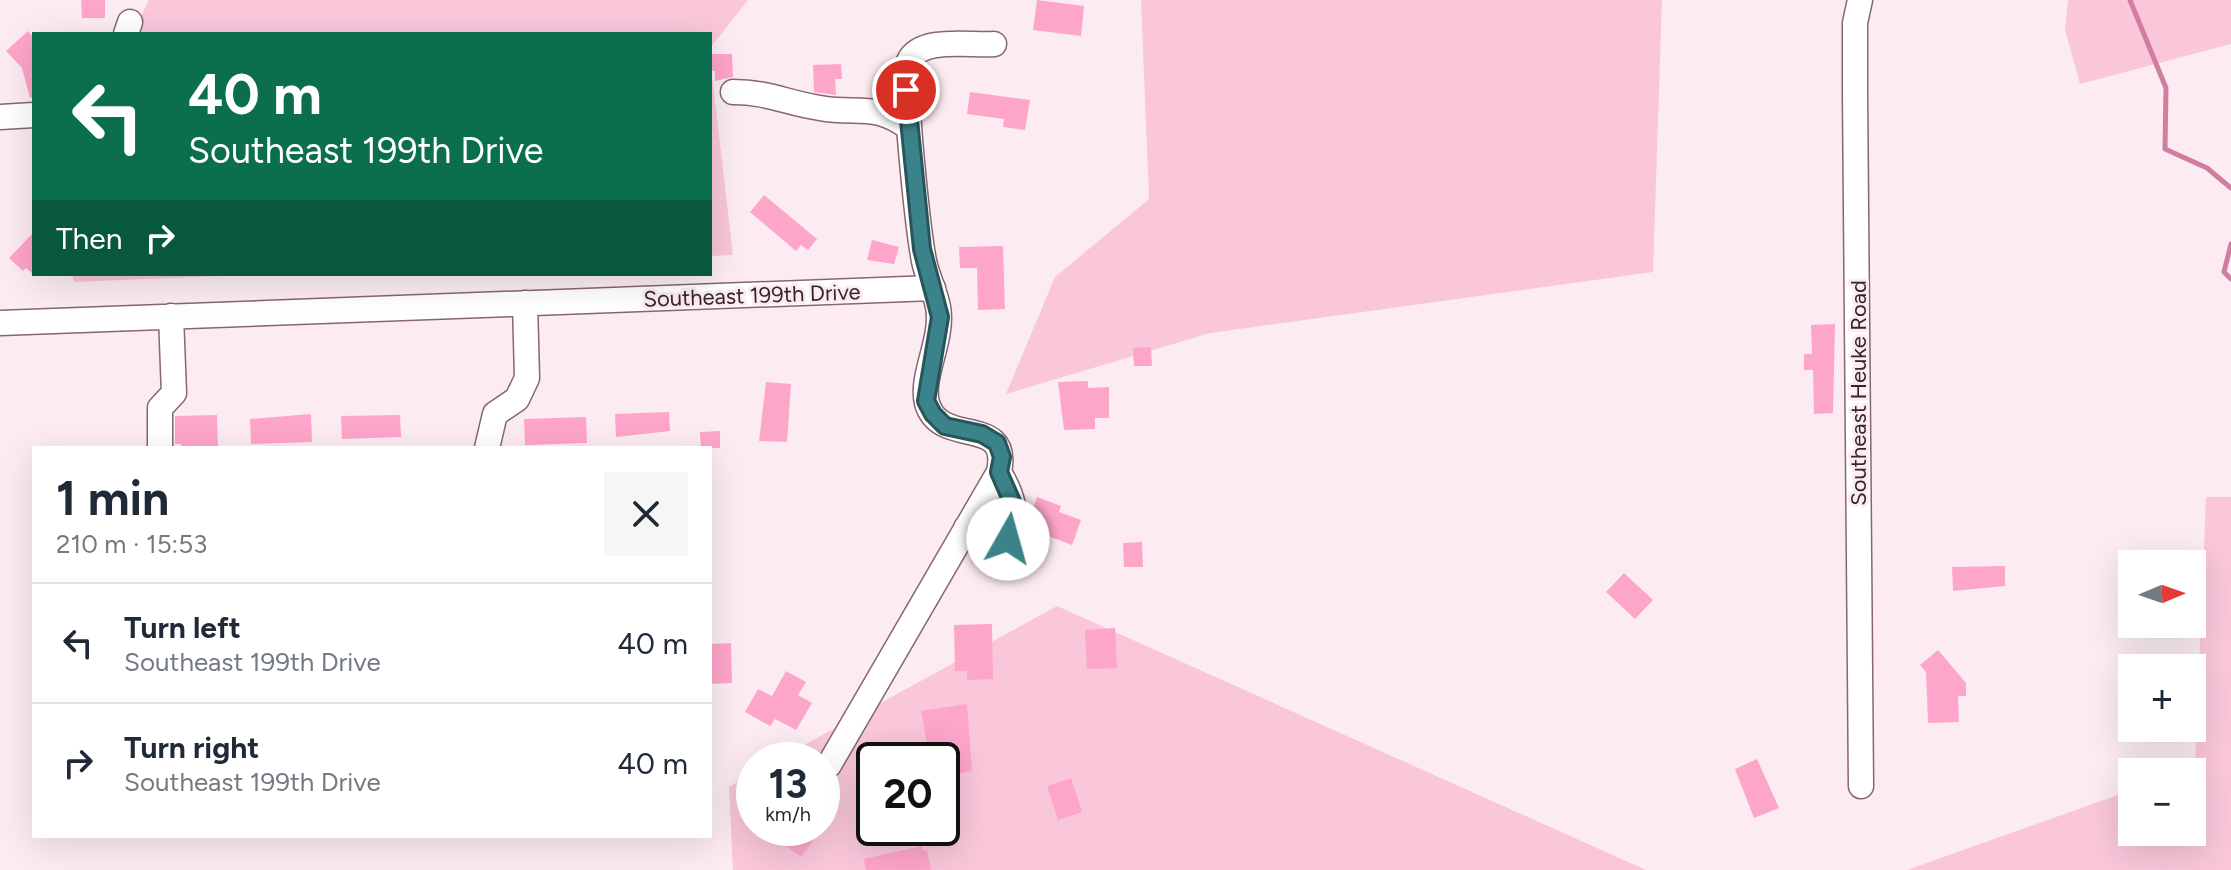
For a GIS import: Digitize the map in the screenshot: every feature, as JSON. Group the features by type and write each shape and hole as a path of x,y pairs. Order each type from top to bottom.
{"street":[{"name":"Southeast Heuke Road","path":"1860,0 1855,23 1855,92 1861,786"},
{"path":"840,746 999,472 1002,457 997,443 982,434 945,426 926,401 939,331 933,288 922,249 906,76 909,62 919,50 935,46 994,44"},
{"path":"733,92 764,92 822,109 880,110 909,128"},
{"path":"0,117 32,115"},
{"name":"Southeast 199th Drive","path":"0,323 933,288"},
{"path":"487,446 495,414 517,399 527,378 525,303"},
{"path":"160,446 160,408 174,393 171,316"},
{"path":"966,528 996,541 1008,539 1015,526 1013,504 999,472"}],"shaded area":[{"path":"149,0 748,0 712,45 712,32 133,32"},
{"path":"1141,0 1662,0 1653,272 1210,333 1006,394 1055,277 1149,199"},
{"path":"2068,0 2231,0 2231,44 2080,84 2065,30"},
{"path":"712,75 733,255 712,256"},
{"path":"72,276 220,276 74,282"},
{"path":"2206,497 2231,497 2231,870 1907,870 2118,795 2118,846 2206,846 2206,758 2195,758 2196,742 2206,742 2206,654 2200,654 2200,638 2206,638"},
{"path":"1057,606 1646,870 733,870 729,787 736,783 736,846 840,846 840,742 810,742"}],"building":[{"path":"81,0 105,0 105,18 82,18"},
{"path":"1037,0 1084,6 1081,36 1033,30"},
{"path":"28,31 32,36 32,98 22,68 6,51"},
{"path":"712,54 732,54 733,77 715,81 715,71 712,71"},
{"path":"841,64 842,79 835,79 836,95 814,92 813,65"},
{"path":"970,92 1030,100 1025,130 1003,127 1004,119 967,114"},
{"path":"764,195 817,239 808,250 801,245 796,251 750,212"},
{"path":"32,234 32,273 26,268 23,271 9,258"},
{"path":"872,240 899,247 894,264 867,260"},
{"path":"1003,246 1005,309 978,310 977,268 960,268 959,247"},
{"path":"1835,324 1833,413 1814,414 1813,370 1804,370 1804,354 1812,354 1811,325"},
{"path":"1151,347 1152,366 1134,366 1133,348"},
{"path":"1088,381 1088,388 1109,387 1109,418 1095,418 1095,429 1064,430 1058,382"},
{"path":"766,382 791,384 787,442 759,441"},
{"path":"669,412 670,431 616,437 615,414"},
{"path":"311,414 312,442 251,444 250,419"},
{"path":"217,415 218,446 175,444 175,416"},
{"path":"400,415 401,437 342,439 341,416"},
{"path":"586,417 587,443 525,445 524,419"},
{"path":"720,431 720,448 701,446 700,432"},
{"path":"1037,497 1061,506 1059,512 1081,520 1072,545 1027,528"},
{"path":"1142,542 1143,567 1124,567 1123,543"},
{"path":"2005,566 2005,586 1953,591 1952,567"},
{"path":"1624,573 1653,600 1635,619 1606,592"},
{"path":"992,624 993,679 967,680 967,671 955,671 954,625"},
{"path":"1115,628 1117,668 1087,669 1085,630"},
{"path":"731,643 732,683 712,684 712,644"},
{"path":"1938,650 1966,683 1966,696 1958,696 1959,722 1928,723 1926,672 1920,665"},
{"path":"786,671 806,682 798,695 812,703 796,730 775,719 770,726 745,712 758,689 772,696"},
{"path":"967,704 972,771 960,773 960,742 927,742 921,711"},
{"path":"1757,759 1779,808 1754,818 1735,769"},
{"path":"1071,778 1082,812 1058,820 1047,786"},
{"path":"786,846 809,846 801,857"},
{"path":"922,846 923,851 927,850 931,870 866,870 864,859"}],"waterway":[{"path":"2130,0 2166,88 2165,149 2207,168 2231,188"},
{"path":"2231,244 2224,272 2231,279"}],"route":[{"path":"906,90 922,249 940,317 926,401 945,426 982,434 997,443 1002,457 999,472 1013,504 1015,526 1008,539"}]}
